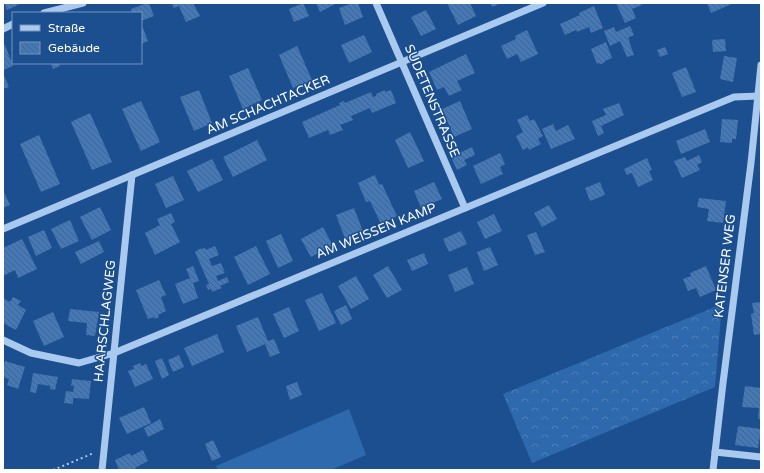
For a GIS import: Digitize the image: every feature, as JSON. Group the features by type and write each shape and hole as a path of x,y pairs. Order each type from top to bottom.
{"street":[{"path":"48,12 83,3"},
{"name":"SUDETENSTRASSE","path":"376,3 465,208"},
{"name":"AM SCHACHTACKER","path":"3,229 543,3"},
{"path":"3,29 12,24"},
{"name":"KATENSER WEG","path":"713,470 759,100 761,65"},
{"name":"AM WEISSEN KAMP","path":"3,340 31,353 79,363 114,353 734,97 759,100"},
{"name":"HAARSCHLAGWEG","path":"102,470 132,175"},
{"path":"715,452 761,457"}],"path":[{"path":"53,470 104,448"}],"green space":[{"path":"722,304 715,387 532,463 503,394"},
{"path":"349,409 366,455 331,470 218,470 216,466"}],"building":[{"path":"4,3 22,3 7,10"},
{"path":"149,3 154,16 142,21 142,12 132,12 131,9"},
{"path":"171,3 193,3 200,16 186,22 179,6 174,8"},
{"path":"303,3 309,16 294,22 289,9"},
{"path":"316,3 337,3 320,12"},
{"path":"353,3 358,3 363,17 345,25 339,8"},
{"path":"447,3 470,3 476,16 458,25"},
{"path":"490,3 502,3 492,7"},
{"path":"616,3 641,3 642,5 632,9 636,18 625,23"},
{"path":"707,3 734,3 711,13"},
{"path":"594,6 603,28 591,33 589,27 577,32 576,30 565,35 560,24 580,15 579,13"},
{"path":"426,10 436,29 421,36 411,17"},
{"path":"630,26 634,35 628,38 634,55 627,57 620,41 610,46 604,31 614,27 616,32"},
{"path":"142,28 148,41 142,44"},
{"path":"527,30 538,54 521,62 517,54 507,59 501,46 516,39 515,36"},
{"path":"364,35 372,52 349,63 341,45"},
{"path":"725,39 726,51 713,52 712,40"},
{"path":"606,42 612,58 604,63 597,64 591,49"},
{"path":"5,45 13,66 3,70 3,46"},
{"path":"297,46 312,80 293,88 279,55"},
{"path":"665,47 668,54 660,57 657,50"},
{"path":"466,54 475,73 457,81 462,90 449,96 444,87 437,90 429,72"},
{"path":"724,56 737,58 733,82 720,79"},
{"path":"51,64 59,64 60,66 53,69"},
{"path":"686,67 696,92 682,97 672,73"},
{"path":"248,68 262,100 243,109 229,76"},
{"path":"3,73 9,87 3,89"},
{"path":"199,90 212,123 194,131 180,97"},
{"path":"385,90 385,92 391,90 396,103 372,113 370,108 351,116 353,120 340,125 343,130 330,135 328,130 309,138 302,122 340,105 339,103 344,101 345,103 371,92 373,97"},
{"path":"141,101 160,142 141,151 122,109"},
{"path":"460,101 472,129 454,137 442,109"},
{"path":"619,103 624,115 601,126 604,133 598,136 592,121 606,115 603,109"},
{"path":"90,113 112,162 92,170 71,122"},
{"path":"527,115 530,121 534,119 543,136 538,139 541,144 529,150 528,147 523,150 516,136 523,132 517,120"},
{"path":"722,119 738,120 736,139 732,139 732,143 720,142"},
{"path":"553,124 556,131 568,125 575,139 551,149 542,129"},
{"path":"705,129 710,142 681,154 676,141"},
{"path":"410,132 424,161 408,168 395,140"},
{"path":"39,135 60,184 41,192 20,144"},
{"path":"257,140 267,160 233,177 223,157"},
{"path":"472,147 475,155 464,160 467,165 457,170 451,157"},
{"path":"500,153 505,164 500,167 503,174 481,184 473,166"},
{"path":"699,155 702,162 697,165 700,170 682,178 674,161 685,157 687,161"},
{"path":"647,158 652,170 649,171 653,180 638,187 632,173 627,175 624,169"},
{"path":"212,159 223,180 198,192 187,171"},
{"path":"375,175 379,185 382,184 397,216 381,224 370,201 366,202 358,183"},
{"path":"173,176 184,200 166,208 155,184"},
{"path":"434,182 442,199 421,208 414,191"},
{"path":"600,182 605,195 590,201 585,188"},
{"path":"3,190 10,205 3,208"},
{"path":"699,198 726,201 723,223 707,221 709,209 697,207"},
{"path":"549,205 557,219 542,227 534,213"},
{"path":"100,207 111,230 92,240 80,217"},
{"path":"354,208 364,234 346,241 336,215"},
{"path":"171,213 175,222 171,224 180,242 155,255 145,233 160,225 157,219"},
{"path":"494,214 502,231 485,239 477,222"},
{"path":"70,220 79,241 61,249 51,229"},
{"path":"323,227 333,246 311,257 301,239"},
{"path":"44,230 52,248 36,256 28,237"},
{"path":"461,231 467,244 449,252 443,239"},
{"path":"536,232 545,252 535,255 527,235"},
{"path":"281,234 293,261 278,268 266,241"},
{"path":"22,239 37,269 18,278 15,270 3,276 3,248"},
{"path":"99,241 104,252 81,264 75,252"},
{"path":"215,246 219,255 209,259 212,266 221,263 225,273 216,276 218,281 227,277 229,282 220,286 222,288 212,292 211,289 208,290 206,285 209,284 195,252 201,248 205,248 206,250"},
{"path":"256,246 270,274 248,285 234,257"},
{"path":"490,247 498,265 484,271 477,252"},
{"path":"424,253 428,264 412,271 407,260"},
{"path":"193,266 199,281 193,283 198,298 183,304 175,284 190,278 186,269"},
{"path":"388,266 402,290 387,298 373,275"},
{"path":"706,266 716,290 700,297 696,288 688,291 683,279 691,276 690,273"},
{"path":"467,267 474,284 455,292 448,275"},
{"path":"356,276 369,299 351,309 338,286"},
{"path":"159,280 166,295 161,297 166,311 158,315 159,317 155,319 154,317 148,319 136,290"},
{"path":"322,293 336,323 319,331 305,300"},
{"path":"13,297 21,301 18,305 26,310 16,330 3,323 3,298 10,302"},
{"path":"761,302 761,334 754,335 751,314 754,313 752,303"},
{"path":"346,305 352,319 341,325 334,311"},
{"path":"289,307 299,331 284,338 273,314"},
{"path":"70,309 99,312 95,336 86,335 87,323 68,321"},
{"path":"53,312 64,337 44,346 33,321"},
{"path":"258,317 268,341 274,339 280,353 270,357 265,344 247,352 236,326"},
{"path":"217,334 224,352 192,366 184,348"},
{"path":"179,355 184,367 173,372 168,360"},
{"path":"162,358 169,375 162,379 155,361"},
{"path":"5,361 25,367 18,389 7,385 9,379 3,377"},
{"path":"140,363 141,366 146,364 153,379 135,387 128,371 134,369 133,366"},
{"path":"33,373 58,377 55,390 50,389 50,386 38,384 36,393 30,392"},
{"path":"72,379 91,381 89,399 73,398 73,404 64,403 66,391 73,392 74,386 71,386"},
{"path":"297,382 302,395 290,400 286,386"},
{"path":"745,386 761,388 761,419 758,419 759,408 742,407"},
{"path":"144,407 151,423 127,434 119,418"},
{"path":"160,419 164,429 148,437 144,428"},
{"path":"738,426 761,429 758,448 735,445"},
{"path":"213,440 221,457 212,461 205,444"},
{"path":"143,450 148,461 135,468 136,470 119,470 115,460 130,453 131,456"}]}
